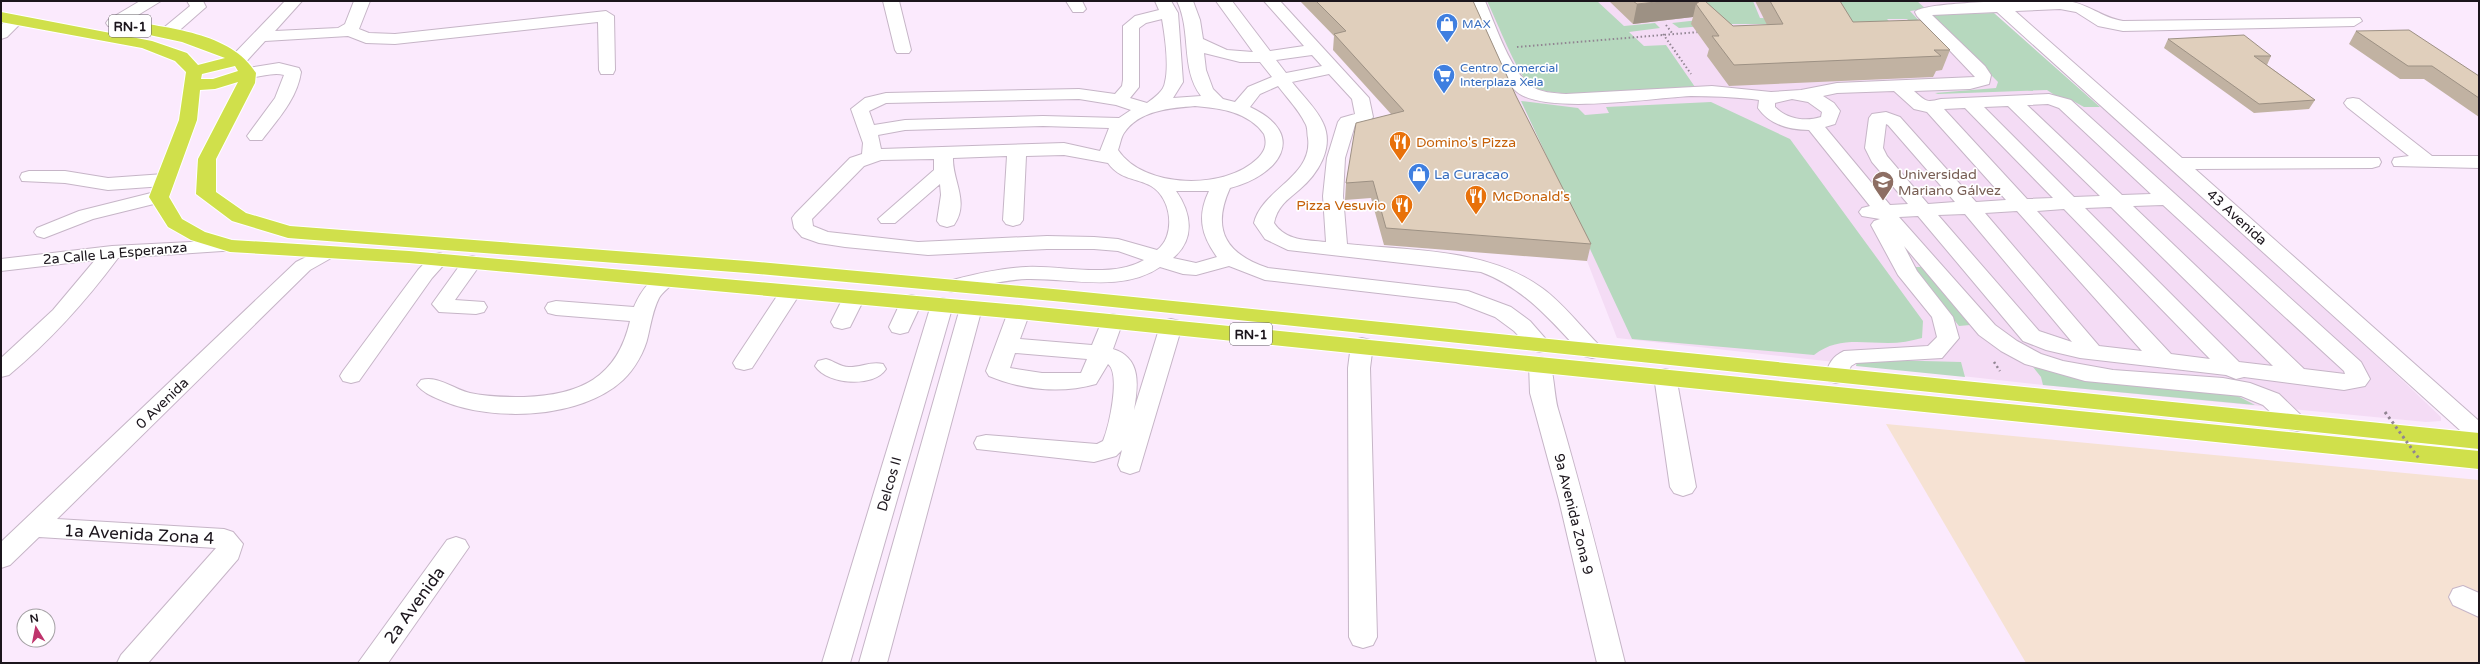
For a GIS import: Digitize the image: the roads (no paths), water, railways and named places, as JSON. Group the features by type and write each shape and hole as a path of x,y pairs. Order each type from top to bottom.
{"highway":[{"name":"RN-1","path":"1,4 167,33 216,47 243,66 246,83 207,159 206,194 239,217 288,232 747,267 947,295 1064,296 1540,355 1665,376 2479,460"},
{"name":"RN-1","path":"9,19 146,44 181,57 193,78"},
{"path":"162,189 188,120 193,78 215,84 243,66"},
{"name":"RN-1","path":"162,189 175,223 198,236 230,246 439,259 911,302 947,295 971,308 1362,345 1540,355 1592,351 2479,441"}],"street":[{"path":"109,22 128,1"},
{"path":"109,22 153,1"},
{"path":"167,33 198,7 195,1"},
{"path":"256,136 284,98 292,83 293,72 279,68 243,66 261,36 294,1"},
{"path":"261,36 334,34 348,30 352,27 362,1"},
{"path":"607,70 606,16 612,1"},
{"path":"891,1 904,50"},
{"path":"1185,1 1191,11 1196,42 1199,79 1205,91 1216,102"},
{"path":"1224,1 1267,57 1315,124 1319,139 1317,154 1309,170 1266,211 1264,223 1272,235 1288,244 1468,263 1506,274 1536,293 1592,351"},
{"path":"1272,1 1360,98 1364,117 1347,122 1336,158 1333,196 1337,249"},
{"path":"1477,1 1518,82 1530,93 1540,96 1568,98 1704,92 1748,93 1770,97 1784,94 1801,95 1820,101 1831,111 1829,120 1810,126 1788,123 1773,117 1764,106 1770,97"},
{"name":"43 Avenida","path":"1998,4 2479,434"},
{"path":"1801,95 1837,88 1970,84 1983,80 1983,75 1979,70 1923,13 1925,10 1944,5 2060,4 2073,6 2104,23 2123,26 2354,21"},
{"path":"1119,100 1130,87 1131,26 1141,19 1166,7 1174,82 1170,91 1151,108 1117,129 1093,143 1064,149 887,154 871,157 857,162 802,218 803,228 807,232 819,238 926,249 1048,243 1117,245 1152,254 1169,265 1194,270 1216,266 1229,259"},
{"path":"348,30 366,38 395,39 606,16"},
{"path":"1,34 9,19"},
{"path":"1196,42 1213,52 1225,55 1267,57 1317,49"},
{"path":"1241,108 1245,97 1250,92 1268,84 1334,68"},
{"path":"1898,86 1920,105 1933,108 2164,361"},
{"path":"871,157 872,143 869,131 862,120 860,109 871,102 886,98 1079,94 1119,100 1151,108 1181,102 1216,102 1241,108 1262,119 1274,133 1276,148 1267,163 1248,176 1222,184 1191,188 1160,184 1131,174 1114,159 1064,149"},
{"path":"1933,108 1941,104 2049,99 2065,104 2353,367 2360,379 2357,382 2344,382 2092,352 2041,342 2031,336 1879,158 1874,148 1879,117 1886,117 1894,121 1970,207 2092,352"},
{"path":"2014,101 2298,376"},
{"path":"1970,102 2067,203 2233,369 2249,390"},
{"path":"2352,103 2428,162"},
{"path":"869,131 905,125 1043,121 1117,129"},
{"path":"1810,126 1876,211 1986,330 2005,345 2027,356 2065,369 2092,375 2249,390 2275,403 2297,423"},
{"path":"1114,159 1110,146 1117,129"},
{"path":"1013,220 1017,150"},
{"path":"944,152 943,172 951,181 952,188 948,221"},
{"path":"2178,164 2372,162"},
{"path":"2401,162 2474,165"},
{"path":"888,219 943,172"},
{"path":"29,177 65,177 108,184 162,189"},
{"path":"947,295 1025,273 1108,275 1142,269 1160,259 1172,248 1177,240 1179,214 1173,198 1160,184"},
{"path":"1222,184 1213,199 1210,215 1213,232 1222,253 1248,270 1265,274 1446,293 1474,299 1503,312 1522,326 1540,355"},
{"path":"44,232 86,215 162,189"},
{"path":"1876,211 2168,199"},
{"path":"1836,376 1841,362 1852,356 1934,352 1948,338 1944,320 1904,267 1894,243 1876,211"},
{"name":"2a Calle La Esperanza","path":"1,265 175,246 230,246"},
{"path":"1,370 28,349 74,301 112,252"},
{"name":"0 Avenida","path":"1,558 303,266 326,253"},
{"path":"351,376 425,274 439,259"},
{"path":"472,262 448,294 443,304 447,307 476,307"},
{"path":"429,385 463,400 500,405 538,405 585,396 610,379 628,359 639,333 642,314 650,295 665,280"},
{"path":"744,363 790,292"},
{"name":"Delcos II","path":"836,663 947,295"},
{"path":"842,322 854,297"},
{"path":"900,327 911,302"},
{"path":"556,308 619,314 642,314"},
{"path":"873,663 971,308"},
{"path":"1019,312 1006,344 998,371 1006,376 1064,382 1088,379 1096,367 1112,321"},
{"path":"1130,465 1171,326"},
{"path":"986,443 1094,453 1108,450 1116,440 1127,373 1123,364 1114,357 1100,353 1006,344"},
{"path":"1362,345 1359,368 1363,637"},
{"name":"9a Avenida Zona 9","path":"1540,355 1542,393 1572,500 1611,663"},
{"path":"826,366 838,374 857,375 875,369"},
{"path":"1665,376 1683,487"},
{"name":"1a Avenida Zona 4","path":"33,527 224,539 230,544 229,552 131,663"},
{"name":"2a Avenida","path":"372,663 456,547"}],"place":[{"name":"MAX","path":"1447,44"},
{"name":"Centro Comercial Interplaza Xela","path":"1444,94"},
{"name":"Domino's Pizza","path":"1400,162"},
{"name":"La Curacao","path":"1419,194"},
{"name":"Universidad Mariano Gálvez","path":"1883,202"},
{"name":"McDonald's","path":"1476,216"},
{"name":"Pizza Vesuvio","path":"1402,224"}]}
